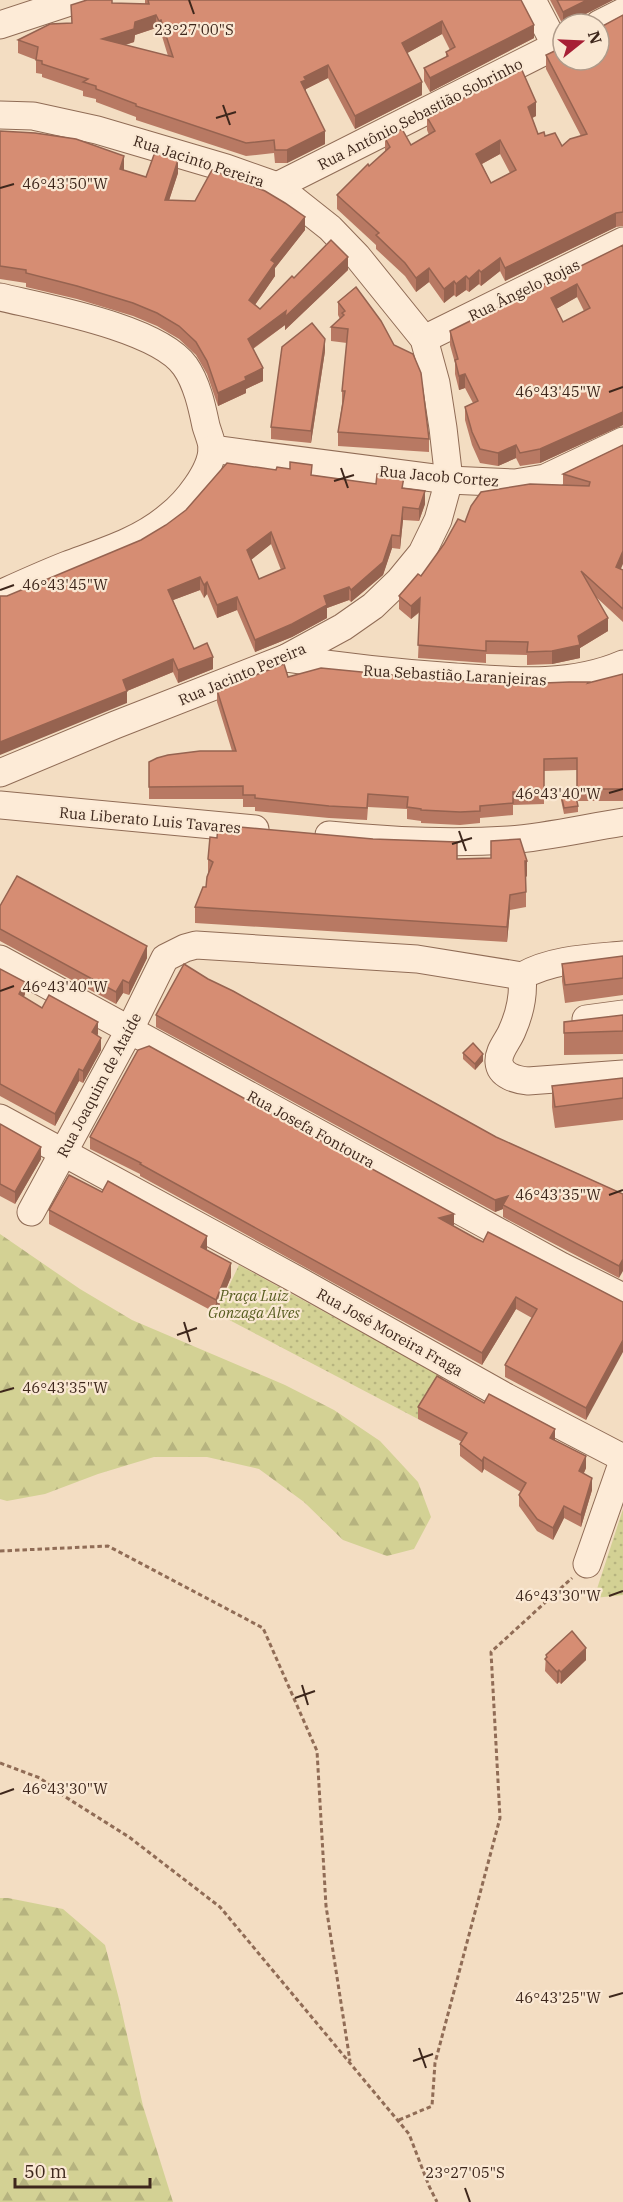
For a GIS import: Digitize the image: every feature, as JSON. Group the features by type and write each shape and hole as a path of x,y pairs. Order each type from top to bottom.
{"street":[{"path":"0,25 76,0"},
{"path":"532,0 551,31"},
{"name":"Rua Antônio Sebastião Sobrinho","path":"277,186 551,48"},
{"path":"0,94 33,116"},
{"path":"0,115 33,116"},
{"name":"Rua Jacinto Pereira","path":"0,773 286,658 343,627 373,606 399,581 422,553 438,520 449,480 436,382 424,339 357,256 330,228 277,186 135,140 33,116"},
{"name":"Rua Ângelo Rojas","path":"424,339 623,241"},
{"path":"0,297 59,310 120,329 146,339 172,353 186,367 195,388 212,449 205,472 196,488 170,516 152,529 123,544 0,594"},
{"name":"Rua Jacob Cortez","path":"212,449 449,480 515,483 545,478 623,441"},
{"name":"Rua Sebastião Laranjeiras","path":"286,658 394,673 542,681 579,679 606,672 623,664"},
{"name":"Rua Liberato Luis Tavares","path":"0,805 295,833 461,842 511,840 623,822"},
{"name":"Rua Joaquim de Ataíde","path":"31,1212 130,1029 165,958 185,948 196,945 417,959 522,975"},
{"path":"623,955 554,963 522,975 523,992 520,1008 512,1032 500,1056 499,1064 504,1072 514,1080 623,1074"},
{"name":"Rua Josefa Fontoura","path":"0,959 551,1260 623,1297"},
{"path":"586,1019 623,1014"},
{"name":"Rua José Moreira Fraga","path":"0,1118 623,1460"},
{"path":"587,1564 623,1460"}],"path":[{"path":"0,1551 108,1546 262,1628 317,1751 326,1906 350,2061"},
{"path":"399,2120 432,2106 435,2063 500,1818 491,1652 587,1564"},
{"path":"0,1763 40,1778 129,1837 220,1907 399,2120 409,2134 437,2202"}],"green space":[{"path":"0,1234 80,1289 132,1320 285,1385 334,1410 380,1441 418,1482 431,1517 414,1549 387,1556 343,1540 304,1502 259,1469 207,1457 154,1457 98,1474 45,1494 7,1501 0,1499"},
{"name":"Praça Luiz Gonzaga Alves","path":"239,1265 443,1377 418,1419 216,1313"},
{"path":"623,1509 623,1595 594,1598"},
{"path":"0,1898 63,1909 105,1945 143,2106 173,2202 0,2202"}],"building":[{"path":"87,0 149,4 148,0 521,0 534,25 430,78 424,68 448,56 446,52 455,47 442,21 402,43 422,82 355,116 328,65 304,77 306,80 301,82 325,131 287,150 275,150 274,140 246,143 136,106 136,104 83,82 88,79 36,60 38,47 18,40 50,24 72,23 71,5","holes":["156,15 159,21 161,20 173,57 102,39 134,29 135,22"]},
{"path":"557,0 587,0 563,12"},
{"path":"623,15 623,212 616,213 505,268 500,258 481,272 479,270 469,279 466,276 456,284 454,281 444,289 429,268 416,278 405,263 376,235 379,233 337,195 368,164 369,166 390,147 385,138 402,129 411,145 435,131 427,117 521,68 536,102 528,107 538,134 544,132 545,136 555,133 562,146 570,139 587,134 555,72 611,72 611,22","holes":["500,140 516,170 491,183 476,154"]},
{"path":"551,53 551,65 546,55"},
{"path":"0,131 76,139 124,156 120,169 146,177 155,152 178,160 165,200 195,201 212,170 265,191 285,203 305,217 271,260 275,263 249,300 260,309 331,240 348,257 285,317 286,311 248,339 263,368 245,377 246,380 218,393 207,361 196,342 179,326 157,313 133,303 26,273 26,270 0,266"},
{"path":"623,245 623,412 540,449 520,453 516,445 498,453 480,449 472,432 465,407 478,401 465,374 459,376 455,360 458,359 450,331","holes":["577,284 590,308 563,322 551,298"]},
{"path":"356,287 381,321 394,345 413,354 421,373 429,439 338,432 345,391 342,391 348,329 331,327 344,315 342,313 345,311 338,302"},
{"path":"312,323 325,339 311,431 271,427 282,347"},
{"path":"623,445 623,551 616,567 623,570 623,609 581,571 608,618 578,636 580,645 552,651 527,652 528,642 486,641 486,651 418,645 420,598 411,606 399,596 418,574 421,576 444,544 458,519 465,522 471,506 481,492 530,484 589,486 590,482 563,474"},
{"path":"290,462 312,465 311,475 376,484 377,474 404,477 402,488 425,491 419,509 403,507 400,536 392,535 383,562 351,590 349,587 324,596 327,605 255,640 237,597 217,605 207,582 204,585 200,577 168,590 194,649 207,643 213,657 178,670 173,659 123,680 127,691 0,742 0,596 7,596 141,540 186,510 227,463 276,470 277,467 290,469","holes":["271,532 285,568 259,579 247,550"]},
{"path":"284,664 288,677 321,668 433,679 519,684 588,683 623,674 623,789 577,789 577,758 544,759 544,791 513,792 513,803 480,806 480,811 421,810 407,807 408,797 368,794 367,808 255,798 255,795 243,795 243,786 149,787 149,762 157,758 200,751 236,751 217,690"},
{"path":"575,792 578,806 564,808 561,794"},
{"path":"218,825 373,839 457,842 457,859 491,858 491,841 520,839 527,861 525,861 526,892 510,895 507,927 195,907 203,887 206,887 213,862 208,859 210,837 217,838"},
{"path":"17,876 147,946 129,983 123,980 116,992 0,929 0,906"},
{"path":"623,956 623,978 565,985 562,964"},
{"path":"184,964 496,1137 623,1194 623,1259 619,1266 503,1205 508,1196 495,1200 156,1015"},
{"path":"0,969 25,982 19,994 42,1008 49,995 98,1022 92,1032 101,1038 83,1071 79,1069 55,1114 0,1084"},
{"path":"623,1015 623,1031 564,1033 564,1022"},
{"path":"473,1043 483,1054 475,1064 463,1053"},
{"path":"149,1046 454,1214 439,1218 475,1238 483,1242 488,1232 623,1302 623,1340 586,1408 505,1365 537,1309 516,1297 482,1353 141,1163 90,1137 138,1050"},
{"path":"623,1078 623,1098 555,1107 552,1086"},
{"path":"0,1124 41,1147 15,1192 0,1184"},
{"path":"69,1175 102,1192 108,1181 207,1236 201,1247 231,1263 216,1300 49,1210"},
{"path":"437,1376 484,1403 489,1394 555,1429 550,1438 586,1456 579,1471 592,1478 581,1515 564,1506 553,1528 537,1519 519,1495 526,1483 484,1457 482,1461 460,1444 467,1433 418,1407"},
{"path":"572,1631 586,1648 561,1672 559,1670 557,1672 545,1659 546,1655"}]}
